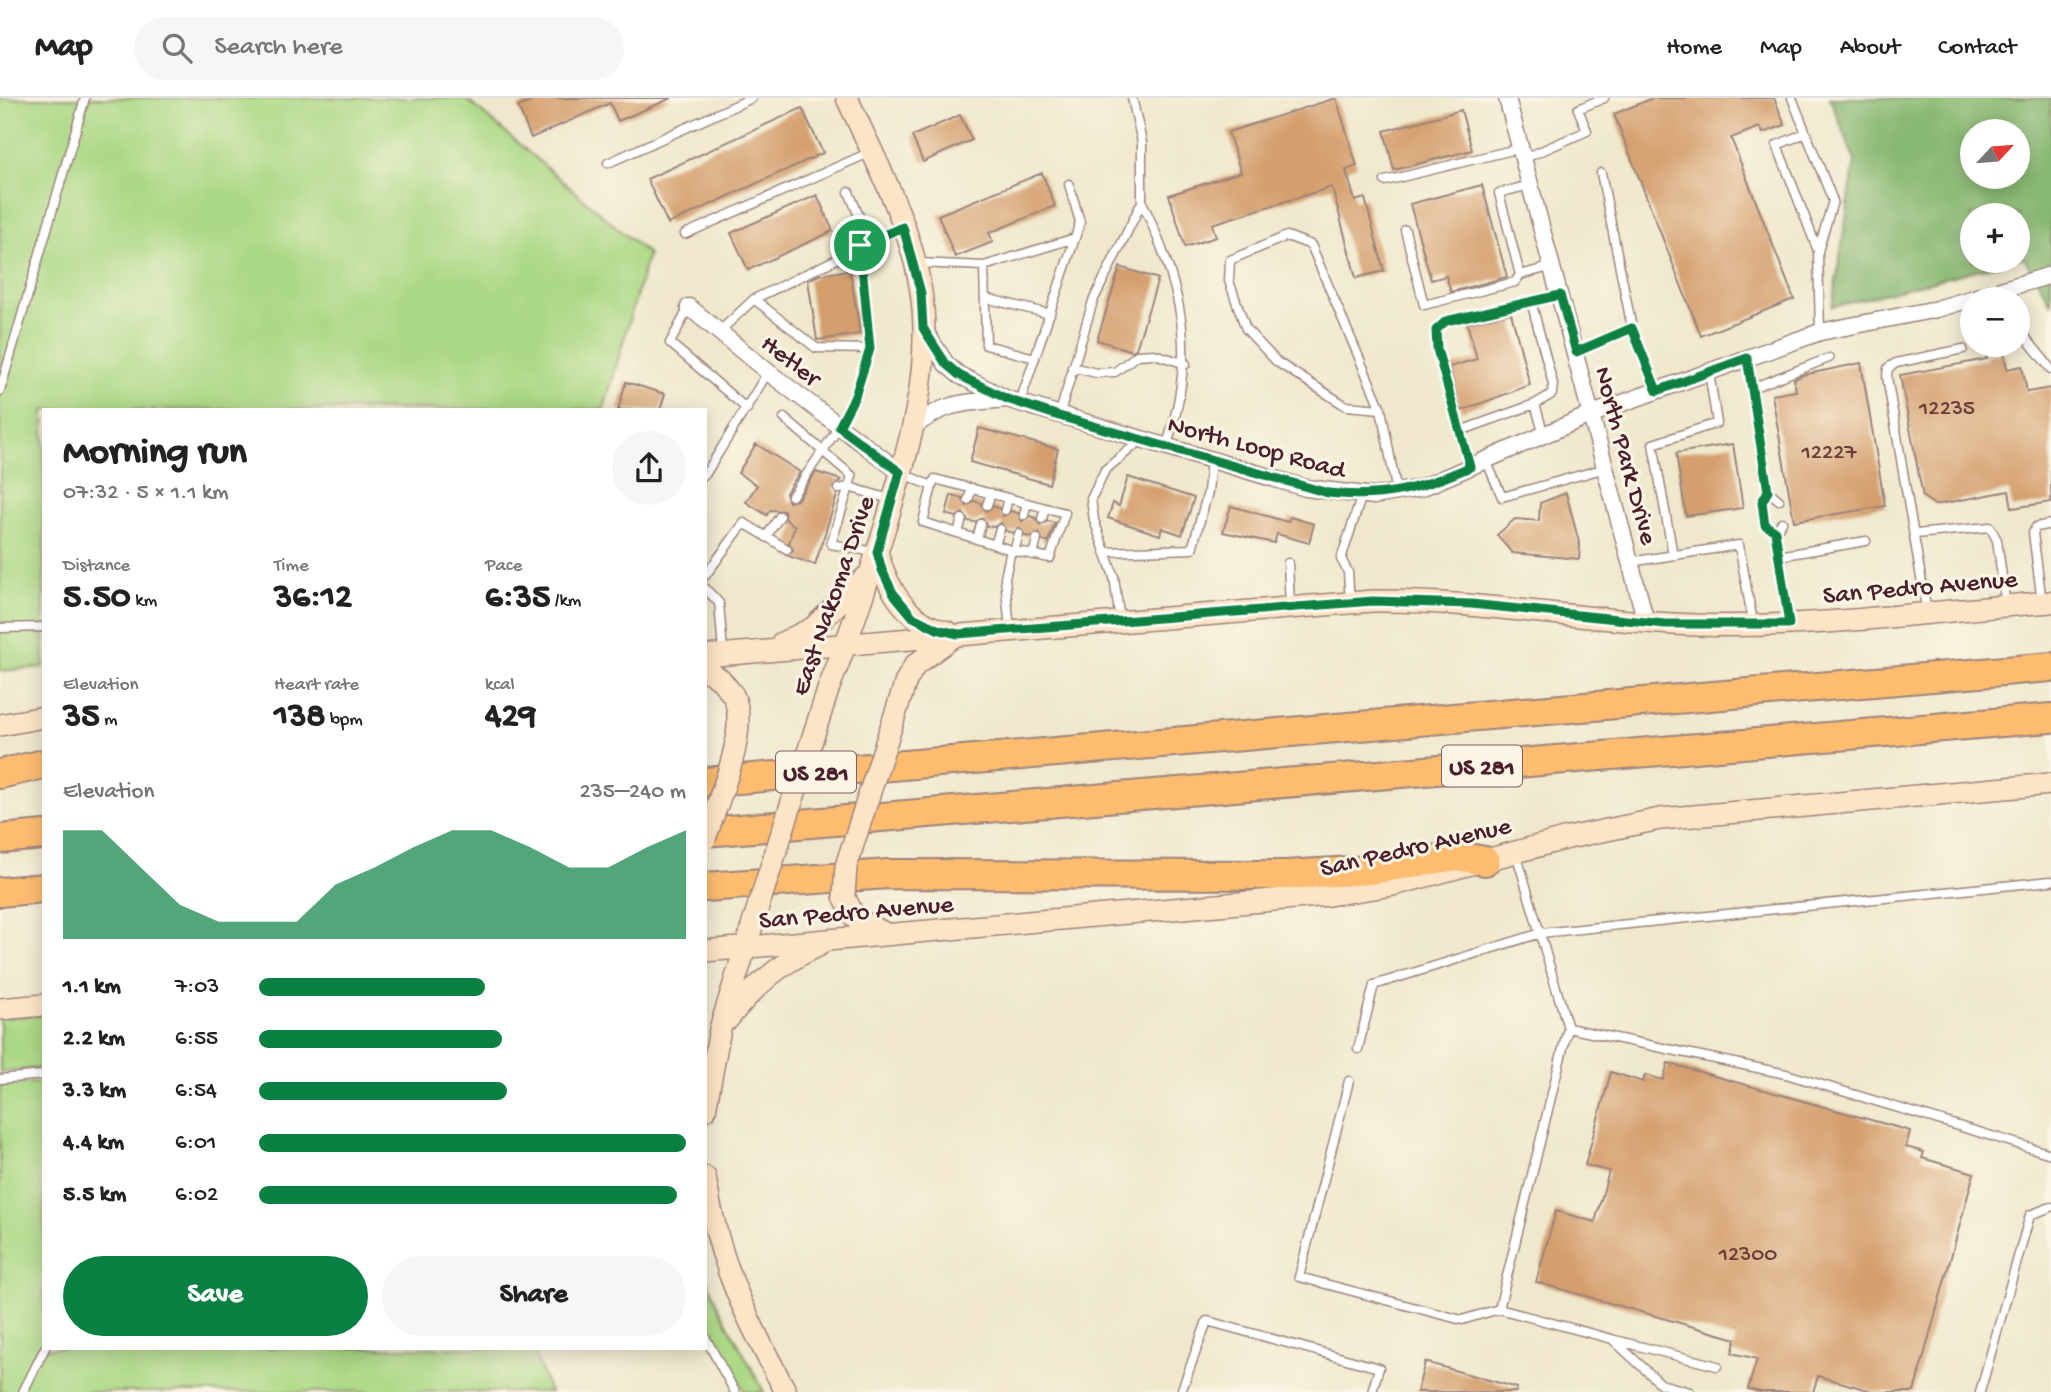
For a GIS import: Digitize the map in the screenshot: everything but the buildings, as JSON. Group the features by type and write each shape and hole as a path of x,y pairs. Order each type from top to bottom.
{"highway":[{"name":"US 281","path":"707,782 2051,667"},
{"name":"US 281","path":"707,832 2051,718"},
{"path":"0,774 42,764"},
{"path":"0,839 42,835"},
{"path":"707,887 888,874 1285,876 1370,870 1457,856 1485,861"},
{"path":"0,892 42,888"}],"main road":[{"name":"East Nakoma Drive","path":"707,1094 720,1029 744,948 829,687 847,643 877,552 914,427 919,396 923,328 915,262 872,151 847,98"},
{"path":"877,552 889,584 905,609 923,624 958,634"},
{"path":"759,652 806,633 870,573"},
{"name":"San Pedro Avenue","path":"714,656 1350,602 1449,602 1646,622 1754,626 2046,602"},
{"path":"886,934 855,918 844,896 846,866 906,681 925,656 958,634"},
{"path":"707,671 721,680 733,695 739,710 739,729 707,833"},
{"path":"0,725 42,717"},
{"name":"San Pedro Avenue","path":"707,951 1329,895 1403,882 1599,831 1691,815 2051,784"},
{"path":"720,1029 745,997 778,968 834,939"},
{"path":"0,1009 42,1005"},
{"path":"707,1064 709,1078"},
{"path":"707,1188 717,1241 729,1279 786,1392"}],"street":[{"name":"North Park Drive","path":"1507,98 1646,622"},
{"name":"North Loop Road","path":"2022,287 2051,275"},
{"name":"North Loop Road","path":"923,328 946,364 959,375 1014,400 1059,416 1306,488 1362,495 1397,493 1421,488 1592,414 1820,332 1960,304"},
{"name":"Hetler","path":"690,307 768,373 900,472"},
{"name":"North Loop Road","path":"914,427 930,414 958,402 1014,400"}],"lane":[{"path":"0,391 85,98"},
{"path":"608,163 752,98"},
{"path":"1132,98 1142,142 1142,202 1163,245 1181,316 1186,364 1178,413 1166,447"},
{"path":"1385,181 1522,153 1587,131 1578,109 1604,98"},
{"path":"1792,98 1833,201 1818,251 1820,332"},
{"path":"1806,133 1777,145 1818,251"},
{"path":"685,234 872,151"},
{"path":"1601,173 1632,328 1657,391"},
{"path":"1014,400 1035,358 1080,222 1069,184"},
{"path":"1520,275 1499,193 1531,185"},
{"path":"805,494 792,496 839,427 855,396 870,349 860,245 863,226 849,192"},
{"path":"1059,416 1093,301 1142,202"},
{"path":"719,332 754,299 860,245 903,227"},
{"path":"1405,230 1424,305 1515,282 1520,275 1553,266"},
{"path":"1381,409 1346,406 1277,362 1246,329 1229,281 1230,260 1287,236 1311,245 1381,409 1397,493"},
{"path":"915,262 984,266 1075,238"},
{"path":"984,266 986,345 1035,358"},
{"path":"1470,467 1437,349 1436,330 1446,321 1560,295"},
{"path":"985,298 1050,314"},
{"path":"754,299 816,348 870,349"},
{"path":"1460,431 1535,404 1552,394 1553,384 1531,301"},
{"path":"690,307 670,343 747,410"},
{"path":"1576,352 1632,328"},
{"path":"2030,343 2051,369"},
{"path":"1927,613 1886,377 1888,368 1896,363 1960,350"},
{"path":"1072,367 1096,373 1115,372 1137,355 1154,354 1186,364"},
{"path":"1747,358 1768,491 1762,502 1765,525 1775,531"},
{"path":"1752,388 1829,358"},
{"path":"1673,555 1653,444 1717,423 1709,372"},
{"path":"707,472 768,373"},
{"path":"1535,404 1545,435"},
{"path":"784,418 852,476 831,544"},
{"path":"1120,621 1114,577 1091,499 1105,470 1141,440"},
{"path":"1105,552 1192,549 1208,492 1211,460"},
{"path":"1486,460 1502,497 1606,468"},
{"path":"900,472 932,486"},
{"path":"935,479 1065,513 1050,558 1013,551 923,522 932,486 935,479"},
{"path":"839,489 849,487 893,500"},
{"path":"968,500 972,488"},
{"path":"1768,491 1779,500"},
{"path":"987,505 991,494"},
{"path":"1350,602 1348,572 1341,559 1362,495"},
{"path":"1005,510 1008,498"},
{"path":"1024,515 1027,503"},
{"path":"1042,519 1045,508"},
{"path":"766,537 780,516"},
{"path":"958,533 962,519"},
{"path":"1782,522 1775,531 1789,624"},
{"path":"707,573 744,523 788,549"},
{"path":"977,539 981,524"},
{"path":"2046,602 2032,533 2036,527 2051,524"},
{"path":"1915,534 1990,527 1996,533 2006,606"},
{"path":"995,545 1000,529"},
{"path":"1010,630 1005,578 1019,534"},
{"path":"1033,555 1037,539"},
{"path":"1779,556 1866,541"},
{"path":"821,545 831,544 877,552"},
{"path":"1630,562 1739,545 1754,626"},
{"path":"1288,564 1290,606"},
{"path":"707,591 719,603 714,656"},
{"path":"0,628 42,627"},
{"path":"1499,1309 1567,1028 1516,853"},
{"path":"1358,1049 1374,985 1541,933 2051,881"},
{"path":"1567,1028 1786,1074 2051,1154"},
{"path":"0,1079 42,1075"},
{"path":"1349,1081 1300,1277 1462,1320 1499,1309 1717,1366"},
{"path":"1980,1392 2030,1214 2051,1207"},
{"path":"1181,1392 1207,1321 1378,1367 1372,1392"},
{"path":"1612,1339 1661,1384 1690,1392"},
{"path":"707,1341 735,1392"},
{"path":"23,1392 44,1350"}],"green space":[{"path":"0,98 465,98 648,254 604,408 42,408 42,667 0,671"},
{"path":"1830,98 2051,98 2051,303 2030,268 2030,203 1960,203 1960,273 1965,273 1832,307 1855,161"},
{"path":"42,1015 42,1068 0,1072 0,1018"},
{"path":"42,1082 42,1350 532,1350 550,1392 0,1392 0,1085"},
{"path":"707,1280 764,1392 745,1392 707,1324"}],"route":[{"path":"903,227 915,262 921,293 923,328 946,364 959,375 1007,399 1059,416 1328,493 1374,496 1397,493 1421,488 1470,467 1437,349 1436,330 1439,324 1446,321 1560,295 1576,352 1632,328 1657,391 1747,358 1768,491 1762,502 1765,525 1775,531 1789,624 1665,624 1438,601 1373,601 958,634 923,624 905,609 893,593 877,552 900,472 839,427 855,396 870,349 860,245 903,227"}]}
